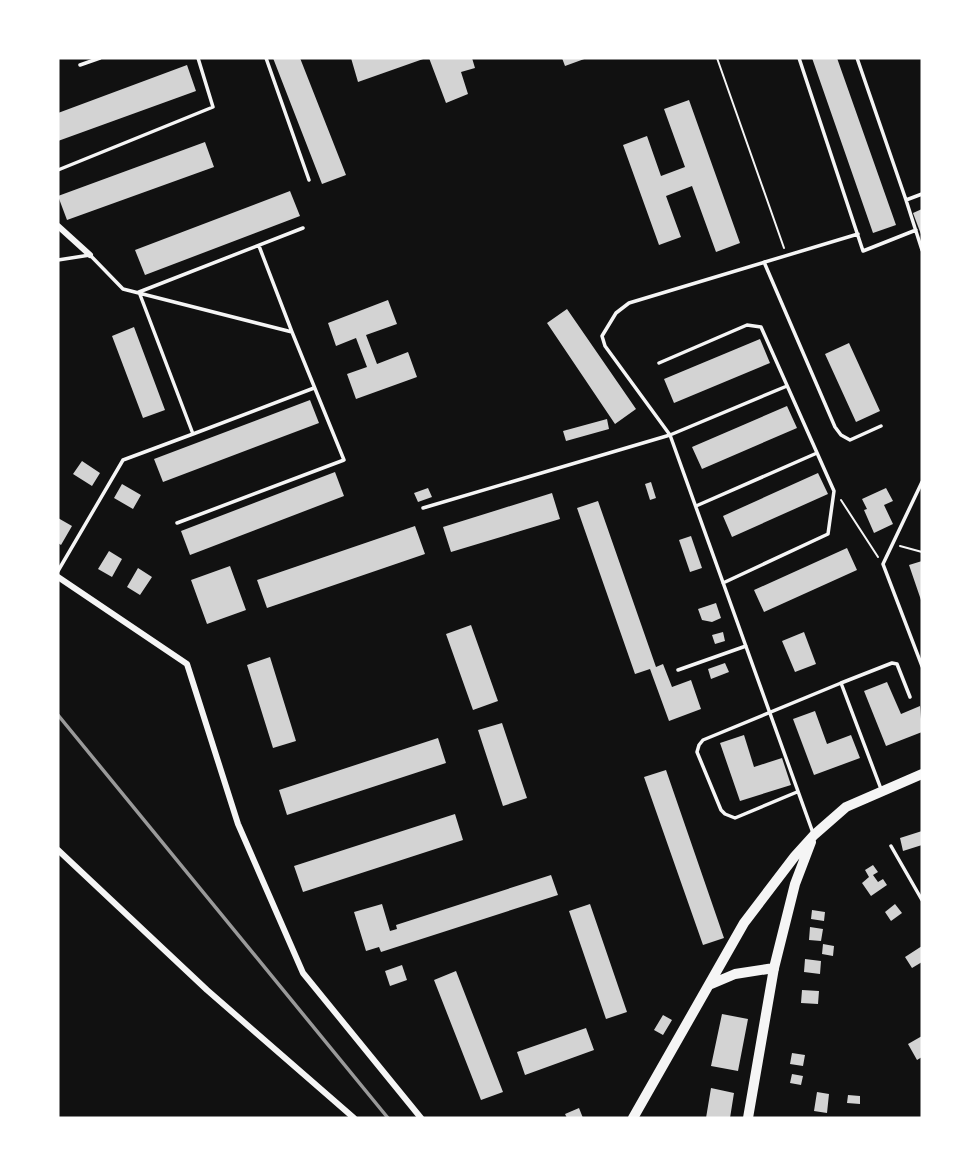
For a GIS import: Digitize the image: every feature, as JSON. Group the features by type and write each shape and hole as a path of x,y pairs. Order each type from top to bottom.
{"main road":[{"path":"633,1118 744,923 814,835 846,807 922,774"},
{"path":"748,1118 774,968 794,884 814,835"},
{"path":"709,985 735,974 774,968"}],"street":[{"path":"58,226 90,255"},
{"path":"58,577 187,664 238,824 303,973 421,1118"},
{"path":"58,850 207,990 354,1118"}],"lane":[{"path":"80,65 100,58"},
{"path":"58,170 214,107 198,58"},
{"path":"266,58 309,180"},
{"path":"799,58 863,251 916,230"},
{"path":"857,58 922,250"},
{"path":"906,200 922,194"},
{"path":"139,292 303,228"},
{"path":"814,835 670,435 605,346 602,336 616,313 629,303 858,233"},
{"path":"177,523 344,460 258,246"},
{"path":"58,260 90,255 122,289 292,332"},
{"path":"764,262 835,427 841,435 850,440 881,426"},
{"path":"139,292 193,434"},
{"path":"659,363 747,325 761,327 834,491 828,534 723,583"},
{"path":"423,508 670,435 787,387"},
{"path":"58,571 123,460 314,388"},
{"path":"696,506 817,453"},
{"path":"922,482 883,564 922,666"},
{"path":"678,670 746,646"},
{"path":"798,792 735,818 725,814 720,810 697,752 699,745 703,740 892,663 897,664 911,697"},
{"path":"841,683 882,791"},
{"path":"891,846 922,900"}],"path":[{"path":"717,58 786,255"},
{"path":"834,491 883,564"},
{"path":"892,544 922,552"}],"building":[{"path":"273,58 300,58 346,175 322,184"},
{"path":"351,58 426,58 358,82"},
{"path":"429,58 472,58 475,68 461,72 468,94 446,103"},
{"path":"562,58 587,58 565,66"},
{"path":"812,58 837,58 896,225 873,233"},
{"path":"187,65 196,91 58,141 58,113"},
{"path":"689,100 740,243 716,252 692,186 666,196 681,237 659,245 623,145 647,136 661,176 685,167 664,109"},
{"path":"205,142 214,167 67,220 58,196"},
{"path":"290,191 300,216 145,275 135,250"},
{"path":"922,209 922,237 913,213"},
{"path":"388,300 397,324 366,335 377,364 408,352 417,377 356,399 347,374 367,367 356,338 336,346 328,323"},
{"path":"567,309 636,409 615,424 547,323"},
{"path":"134,327 165,410 143,418 112,336"},
{"path":"760,339 770,363 674,403 664,379"},
{"path":"849,343 880,411 856,422 825,354"},
{"path":"310,400 319,423 163,482 154,459"},
{"path":"787,406 797,428 702,469 692,447"},
{"path":"607,419 609,429 566,441 563,431"},
{"path":"82,461 100,473 92,486 73,474"},
{"path":"335,472 344,496 190,555 181,531"},
{"path":"818,473 828,494 732,537 723,516"},
{"path":"651,482 656,498 650,500 645,484"},
{"path":"122,484 141,495 133,509 114,498"},
{"path":"428,488 432,497 418,502 414,493"},
{"path":"886,488 893,501 884,505 893,524 874,533 862,499"},
{"path":"552,493 560,519 451,552 443,527"},
{"path":"598,501 656,667 663,664 672,687 691,680 701,709 669,721 650,669 635,674 577,508"},
{"path":"58,518 72,526 61,545 58,543"},
{"path":"415,526 425,554 267,608 257,580"},
{"path":"691,536 702,568 690,572 679,540"},
{"path":"847,548 857,570 764,612 754,590"},
{"path":"109,551 122,559 112,577 98,569"},
{"path":"922,561 922,603 909,565"},
{"path":"230,566 246,610 207,624 191,580"},
{"path":"138,568 152,577 140,595 127,587"},
{"path":"716,603 721,618 712,622 702,620 698,609"},
{"path":"471,625 498,701 473,710 446,634"},
{"path":"723,632 725,641 715,644 712,635"},
{"path":"804,632 816,664 795,672 782,641"},
{"path":"270,657 296,741 273,748 247,665"},
{"path":"725,663 729,672 711,679 708,669"},
{"path":"887,682 901,714 920,706 922,732 886,746 864,691"},
{"path":"815,711 827,744 851,735 860,758 814,775 793,719"},
{"path":"502,723 527,798 503,806 478,730"},
{"path":"744,735 754,767 782,758 791,785 740,801 720,743"},
{"path":"438,738 446,763 287,815 279,790"},
{"path":"666,770 724,938 703,945 644,777"},
{"path":"455,814 463,840 303,892 294,866"},
{"path":"922,831 922,845 903,851 900,838"},
{"path":"873,865 878,872 873,875 878,882 883,879 887,885 871,896 862,883 869,877 865,870"},
{"path":"551,875 558,895 381,952 379,947 366,951 354,912 382,904 390,931 397,929 396,925"},
{"path":"590,904 627,1012 606,1019 569,911"},
{"path":"895,904 902,913 891,921 885,912"},
{"path":"812,910 825,912 824,921 811,919"},
{"path":"810,927 823,929 821,941 809,940"},
{"path":"823,944 834,946 833,956 822,954"},
{"path":"922,946 922,962 912,968 905,957"},
{"path":"805,959 821,961 820,974 804,972"},
{"path":"402,965 407,980 390,986 385,971"},
{"path":"456,971 503,1092 481,1100 434,980"},
{"path":"802,990 819,991 818,1004 801,1003"},
{"path":"722,1014 748,1019 738,1071 711,1066"},
{"path":"663,1015 672,1020 663,1035 654,1030"},
{"path":"586,1028 594,1050 525,1075 517,1052"},
{"path":"922,1036 922,1057 917,1060 908,1044"},
{"path":"792,1053 805,1055 803,1066 790,1064"},
{"path":"792,1074 803,1076 801,1085 790,1083"},
{"path":"711,1088 734,1093 730,1118 706,1118"},
{"path":"817,1092 829,1094 827,1113 814,1111"},
{"path":"848,1095 860,1096 860,1104 847,1103"},
{"path":"579,1108 583,1118 567,1118 565,1114"}],"railway":[{"path":"58,715 388,1118"}]}
